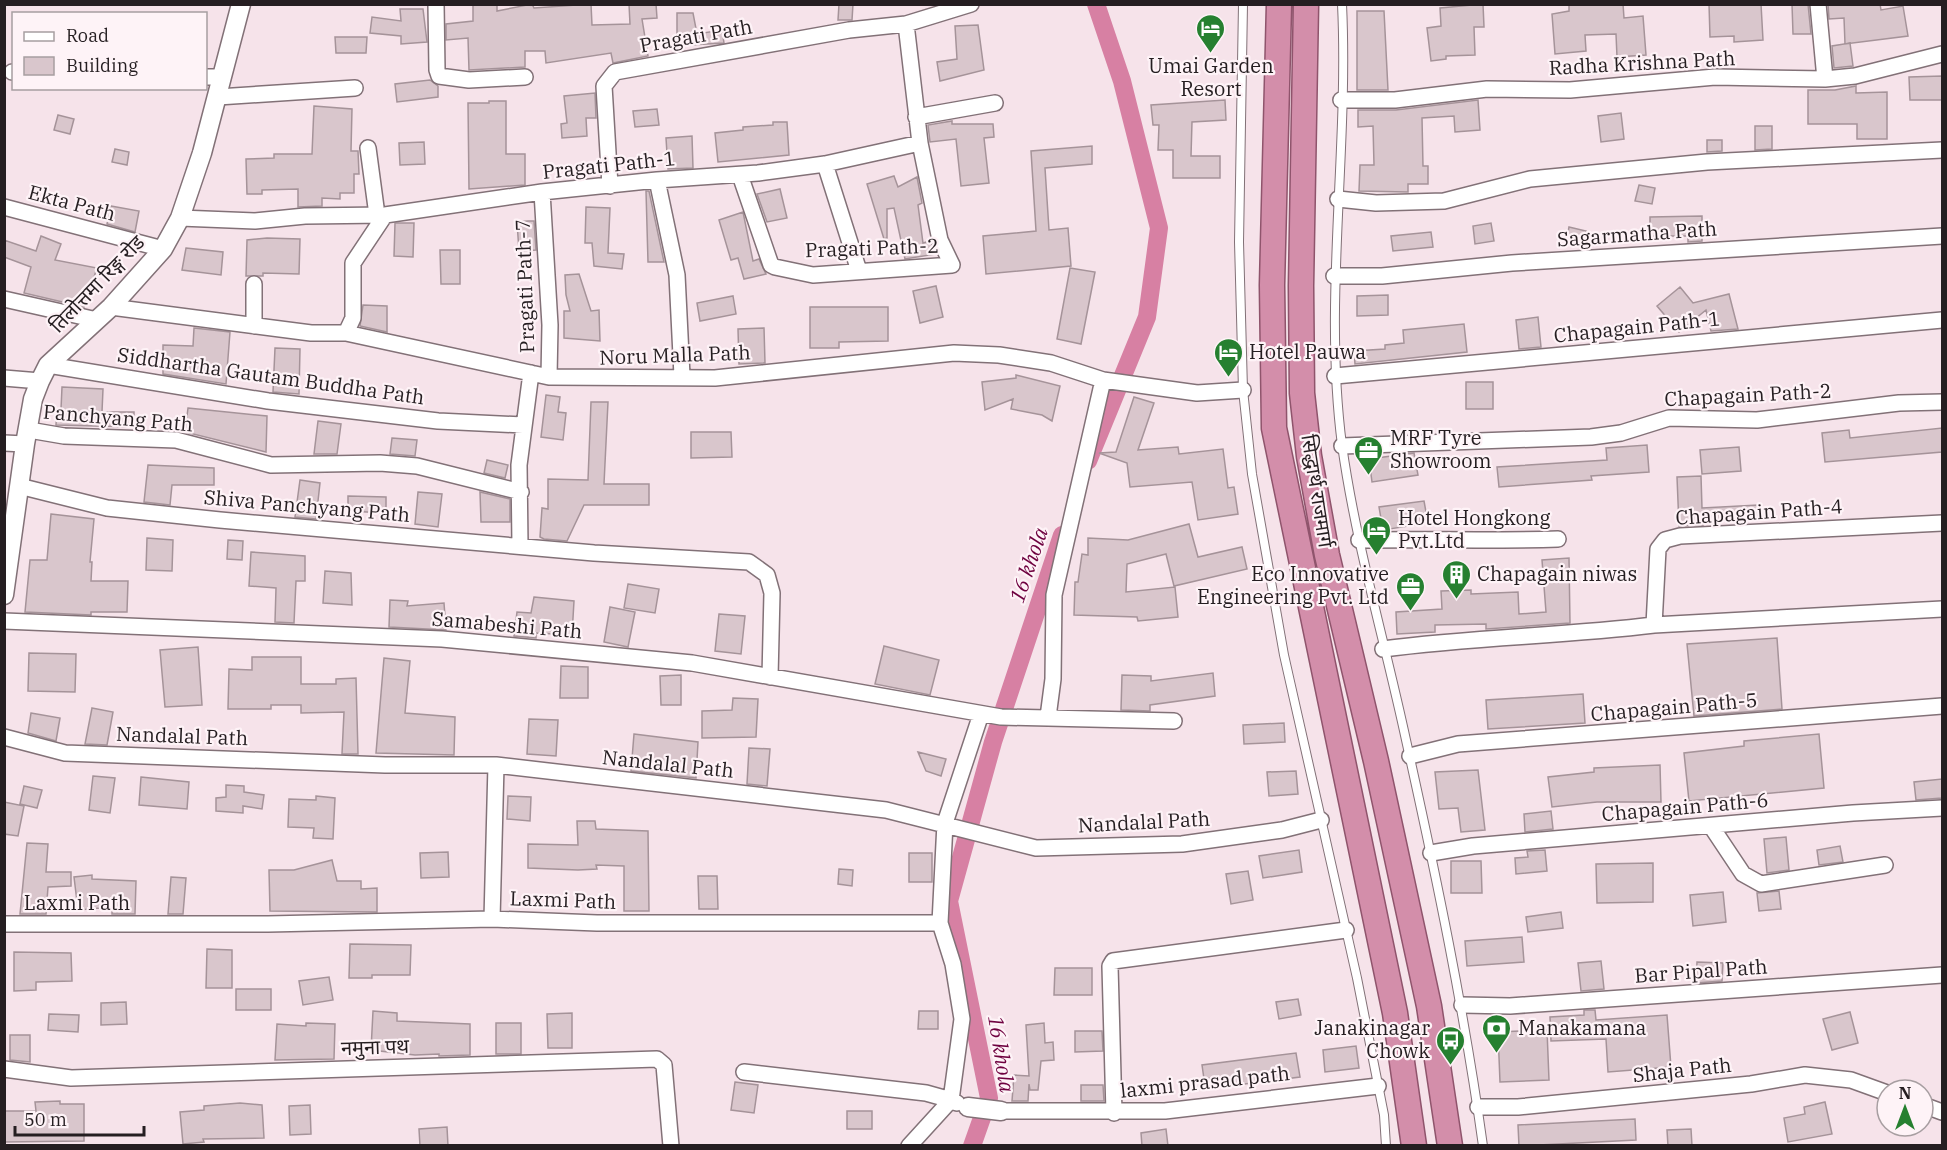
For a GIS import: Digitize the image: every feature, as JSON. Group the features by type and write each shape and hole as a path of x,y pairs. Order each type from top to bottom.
{"highway":[{"name":"सिद्धार्थ राजमार्ग","path":"1279,4 1272,297 1274,428 1302,574 1393,1002 1414,1146"},
{"name":"सिद्धार्थ राजमार्ग","path":"1306,4 1301,297 1302,393 1309,456 1339,609 1376,761 1429,1006 1450,1146"}],"street":[{"name":"तिलोत्तमा रिङ्ग रोड","path":"44,373 111,308 163,249 180,218 218,97 214,77 241,4"},
{"path":"436,4 439,76 469,80 525,77"},
{"name":"Pragati Path","path":"610,186 604,87 615,72 849,30 906,24 971,4"},
{"path":"1818,4 1825,79"},
{"path":"906,24 920,142"},
{"name":"Radha Krishna Path","path":"1341,100 1395,100 1487,89 1570,90 1715,77 1825,79 1855,76 1942,54"},
{"path":"218,97 355,88"},
{"path":"916,117 995,104"},
{"name":"Pragati Path-1","path":"180,218 255,221 305,216 381,215 542,192 657,180 740,175 825,164 920,142"},
{"name":"Pragati Path-2","path":"740,175 771,265 775,267 813,275 952,265 940,240 920,142"},
{"path":"346,333 353,318 353,263 381,215 368,148"},
{"path":"1338,199 1376,203 1444,201 1530,179 1707,162 1942,150"},
{"path":"825,164 859,271"},
{"path":"657,180 677,275 682,376"},
{"name":"Pragati Path-7","path":"542,192 550,325 549,377"},
{"name":"Ekta Path","path":"4,207 163,249"},
{"name":"Sagarmatha Path","path":"1334,276 1382,276 1512,264 1942,236"},
{"path":"254,284 254,326"},
{"path":"4,299 97,320"},
{"name":"Noru Malla Path","path":"111,308 311,333 346,333 549,377 604,379 682,376 715,378 954,353 999,355 1051,363 1103,380 1197,393 1243,390"},
{"name":"Chapagain Path-1","path":"1335,376 1942,320"},
{"path":"4,595 10,515 19,486 33,399 44,373"},
{"name":"Siddhartha Gautam Buddha Path","path":"4,378 44,373 438,421 524,425"},
{"path":"520,545 519,465 531,373"},
{"path":"1048,717 1053,679 1054,595 1103,380"},
{"name":"Chapagain Path-2","path":"1342,446 1591,437 1622,433 1669,418 1757,420 1899,403 1942,402"},
{"name":"Panchyang Path","path":"4,443 27,437 64,436 176,440 272,465 380,463 417,466 521,492"},
{"name":"Shiva Panchyang Path","path":"19,486 107,508 219,520 594,553 749,562 767,575 772,593 770,677"},
{"name":"Chapagain Path-4","path":"1654,625 1658,549 1665,540 1680,536 1942,522"},
{"path":"1359,540 1558,539"},
{"path":"1383,649 1429,643 1567,635 1654,625 1942,609"},
{"name":"Samabeshi Path","path":"4,621 442,639 692,663 1001,717 1174,722"},
{"name":"Chapagain Path-5","path":"1410,756 1458,744 1942,706"},
{"path":"909,1146 959,1104 962,1019 954,964 940,923 945,823 981,714"},
{"name":"Nandalal Path","path":"4,737 66,753 385,765 496,765 886,810 945,823 1036,848 1182,844 1282,830 1321,820"},
{"path":"492,919 496,765"},
{"name":"Chapagain Path-6","path":"1431,853 1473,846 1853,813 1942,808"},
{"path":"1710,826 1743,874 1761,884 1885,865"},
{"name":"Laxmi Path","path":"4,924 268,924 492,919 597,923 940,923"},
{"path":"1114,1113 1110,966 1113,961 1346,930"},
{"name":"Bar Pipal Path","path":"1462,1005 1510,1006 1942,975"},
{"name":"नमुना पथ","path":"4,1069 71,1078 657,1059 664,1065 671,1146"},
{"path":"744,1072 926,1093 959,1104 1001,1111"},
{"name":"Shaja Path","path":"1478,1107 1518,1107 1751,1084 1805,1075 1851,1080 1875,1089"},
{"name":"laxmi prasad path","path":"1001,1111 1114,1113 1165,1111 1378,1086"}],"lane":[{"path":"1243,4 1239,242 1243,390 1252,474 1282,644 1346,930 1384,1115 1386,1146"},
{"path":"1342,4 1344,46 1334,276 1335,376 1342,446 1359,540 1410,756 1462,1005 1483,1146"}],"building":[{"path":"473,4 497,4 497,11 532,4 534,8 591,4 592,25 630,24 629,4 656,4 657,18 642,19 648,56 613,63 611,53 546,63 545,51 525,51 525,67 469,70 468,38 446,40 446,24 473,21"},
{"path":"839,4 853,4 852,20 838,20"},
{"path":"1483,4 1484,27 1474,27 1475,55 1446,56 1446,59 1431,61 1427,28 1441,26 1440,8"},
{"path":"1569,4 1623,4 1624,18 1643,16 1646,55 1617,57 1616,34 1585,35 1586,51 1555,54 1552,14 1569,11"},
{"path":"1709,4 1761,4 1763,40 1734,42 1734,36 1710,37"},
{"path":"1792,4 1808,4 1811,34 1793,34"},
{"path":"1828,4 1880,4 1881,10 1903,6 1908,36 1845,44 1844,18 1829,19"},
{"path":"400,9 423,9 427,42 401,44 401,36 370,33 372,17 401,21"},
{"path":"1357,11 1384,11 1388,90 1357,90"},
{"path":"677,13 693,13 697,34 722,30 724,43 673,46 672,37 677,36"},
{"path":"978,25 984,70 940,81 937,62 957,59 955,26"},
{"path":"335,37 367,37 366,53 336,53"},
{"path":"1850,43 1853,66 1834,68 1832,46"},
{"path":"1942,76 1942,100 1910,100 1909,77"},
{"path":"430,80 438,86 438,97 397,102 395,84"},
{"path":"1856,86 1856,93 1887,92 1887,139 1857,139 1857,124 1808,124 1808,90 1835,90"},
{"path":"595,93 596,118 586,118 587,136 562,138 561,124 567,123 564,96"},
{"path":"1225,100 1226,120 1192,122 1191,156 1220,156 1220,178 1173,178 1173,150 1158,150 1159,125 1153,125 1151,105"},
{"path":"1478,100 1480,130 1455,132 1454,116 1422,118 1423,166 1428,166 1428,184 1408,184 1408,192 1359,191 1360,165 1374,165 1373,126 1358,127 1358,110 1396,110"},
{"path":"489,101 506,101 506,154 525,154 525,185 469,189 468,103 489,103"},
{"path":"314,106 352,109 351,151 358,151 359,174 354,174 354,193 340,193 340,199 322,198 322,206 298,207 298,189 262,190 262,194 247,194 246,159 274,158 274,154 312,154"},
{"path":"657,109 659,125 635,127 633,111"},
{"path":"1621,113 1624,139 1601,142 1598,116"},
{"path":"58,115 74,119 70,134 54,130"},
{"path":"952,121 952,124 993,124 994,137 984,138 989,183 961,186 956,139 930,142 928,125"},
{"path":"773,122 787,122 789,155 718,162 715,133 743,130 743,127 773,125"},
{"path":"1755,126 1772,126 1772,149 1755,150"},
{"path":"692,136 693,168 668,169 666,138"},
{"path":"1707,140 1722,140 1722,151 1707,152"},
{"path":"424,142 425,164 400,165 399,143"},
{"path":"1092,146 1092,164 1045,168 1049,230 1068,228 1071,266 986,274 983,236 1036,231 1031,151"},
{"path":"115,149 129,152 127,165 112,162"},
{"path":"894,176 898,187 917,177 922,203 918,205 923,243 930,241 936,254 905,259 894,208 887,209 887,238 884,239 867,184"},
{"path":"1639,185 1655,188 1652,204 1635,201"},
{"path":"780,189 787,218 767,222 757,194"},
{"path":"646,191 649,191 664,262 648,262"},
{"path":"111,206 139,211 135,232 107,224"},
{"path":"586,207 610,208 608,253 624,254 622,269 594,266 592,243 585,243"},
{"path":"743,212 753,261 759,259 766,274 744,279 738,258 731,260 719,220"},
{"path":"1702,216 1702,241 1688,242 1688,236 1650,236 1650,217"},
{"path":"534,221 536,250 519,251 517,222"},
{"path":"395,223 414,223 413,257 394,256"},
{"path":"1491,223 1494,241 1475,244 1473,226"},
{"path":"1569,227 1586,231 1583,246 1566,243"},
{"path":"1431,232 1433,247 1393,251 1391,236"},
{"path":"41,236 61,244 55,260 97,268 84,307 24,293 31,267 4,257 4,240 36,251"},
{"path":"300,239 299,274 263,273 263,276 246,276 247,240"},
{"path":"186,248 223,252 221,275 182,270"},
{"path":"440,250 460,250 460,284 441,284"},
{"path":"1070,268 1095,272 1081,344 1057,339"},
{"path":"579,274 591,311 599,310 600,341 564,338 564,311 570,311 565,275"},
{"path":"936,286 943,317 920,323 913,291"},
{"path":"1680,287 1693,303 1729,294 1738,329 1711,331 1706,310 1679,332 1657,306"},
{"path":"1388,295 1388,315 1357,316 1357,296"},
{"path":"733,296 736,314 700,321 697,303"},
{"path":"363,305 387,306 387,332 360,326"},
{"path":"810,307 888,307 888,341 839,342 839,348 810,348"},
{"path":"1538,317 1541,347 1519,349 1516,320"},
{"path":"1464,324 1467,352 1355,364 1354,351 1385,349 1385,345 1404,343 1403,330"},
{"path":"194,328 230,332 226,384 163,374 163,345 193,346"},
{"path":"764,328 765,363 739,364 738,329"},
{"path":"275,348 300,349 299,394 273,392"},
{"path":"1016,375 1060,386 1052,421 1042,415 1011,409 1013,399 985,410 982,382 1016,378"},
{"path":"1466,382 1493,382 1493,409 1466,409"},
{"path":"62,387 103,389 102,412 134,412 134,427 56,425 57,409 61,409"},
{"path":"546,395 560,397 558,412 566,413 563,440 541,437"},
{"path":"1134,397 1154,403 1138,450 1178,447 1179,454 1223,449 1228,488 1234,487 1238,514 1198,520 1192,482 1130,487 1127,463 1099,453 1116,452"},
{"path":"591,402 608,402 604,484 649,484 649,505 584,505 567,541 544,539 540,537 542,508 548,509 548,479 588,480"},
{"path":"188,408 267,416 266,452 185,432"},
{"path":"318,421 341,424 337,454 314,454"},
{"path":"1942,428 1942,452 1825,462 1822,433 1849,430 1850,438"},
{"path":"691,432 731,432 732,457 691,458"},
{"path":"392,438 417,440 415,456 390,454"},
{"path":"1647,445 1649,472 1591,476 1592,480 1499,487 1497,467 1607,460 1606,448"},
{"path":"1739,447 1741,471 1702,474 1700,450"},
{"path":"1414,453 1418,475 1372,482 1369,459"},
{"path":"487,460 508,465 505,478 484,473"},
{"path":"148,465 214,468 214,485 172,485 170,505 144,502"},
{"path":"1701,476 1702,508 1758,505 1759,518 1702,521 1703,525 1679,526 1677,477"},
{"path":"300,480 320,483 316,519 295,517"},
{"path":"418,492 442,494 438,527 415,524"},
{"path":"480,492 510,499 510,522 481,522"},
{"path":"348,496 386,497 386,513 348,511"},
{"path":"1424,501 1428,523 1383,530 1379,507"},
{"path":"51,514 94,519 90,562 92,562 91,581 128,581 127,612 91,612 91,615 25,612 30,560 47,560"},
{"path":"1189,524 1198,557 1242,547 1247,569 1174,586 1166,554 1127,564 1126,592 1175,587 1178,617 1138,621 1137,617 1074,615 1075,582 1078,582 1082,554 1088,555 1088,538 1128,540"},
{"path":"147,538 173,540 172,571 146,570"},
{"path":"228,540 243,541 242,560 227,559"},
{"path":"251,552 305,556 305,581 296,581 294,623 275,622 276,588 249,586"},
{"path":"1569,558 1570,623 1486,629 1486,624 1435,625 1435,632 1397,634 1396,612 1442,609 1441,591 1471,590 1471,594 1518,592 1519,614 1546,612 1542,560"},
{"path":"325,571 351,573 352,605 323,603"},
{"path":"628,584 659,589 655,613 624,608"},
{"path":"534,597 574,601 572,635 536,633 536,638 514,636 517,612 531,613"},
{"path":"390,600 408,601 407,606 444,603 446,630 389,627"},
{"path":"610,607 635,612 628,647 604,642"},
{"path":"719,614 745,616 741,654 715,651"},
{"path":"1777,638 1782,709 1694,716 1687,644"},
{"path":"884,646 939,660 930,695 875,684"},
{"path":"198,647 202,705 165,707 160,650"},
{"path":"29,653 76,654 75,692 28,691"},
{"path":"252,657 301,657 301,684 336,684 336,679 356,678 358,754 342,754 344,712 301,713 301,705 271,705 271,709 228,709 229,669 252,670"},
{"path":"384,658 410,661 405,713 455,717 454,755 376,753"},
{"path":"561,666 588,667 588,698 560,698"},
{"path":"1213,673 1215,696 1150,705 1150,711 1121,710 1122,675 1151,676 1151,681"},
{"path":"681,675 681,705 661,705 660,676"},
{"path":"1583,694 1585,723 1488,729 1486,700"},
{"path":"733,698 758,699 756,737 702,738 702,711 732,710"},
{"path":"92,708 113,712 107,745 85,744"},
{"path":"31,713 60,718 56,741 28,733"},
{"path":"529,719 558,720 556,756 527,754"},
{"path":"1284,723 1285,742 1244,744 1243,725"},
{"path":"634,734 698,742 696,778 631,771"},
{"path":"1819,734 1824,788 1689,801 1684,753 1744,746 1744,741"},
{"path":"749,748 770,749 767,786 747,784"},
{"path":"918,752 946,759 941,776 926,771"},
{"path":"1660,765 1661,802 1597,802 1552,807 1548,777 1594,772 1594,768"},
{"path":"1478,770 1485,830 1461,832 1458,808 1439,809 1435,772"},
{"path":"1296,771 1298,794 1269,796 1267,772"},
{"path":"93,776 115,778 110,813 89,810"},
{"path":"141,777 189,782 187,809 139,805"},
{"path":"1942,779 1942,798 1916,800 1914,782"},
{"path":"226,785 244,786 244,792 264,795 262,809 243,806 243,813 216,811 216,798 226,797"},
{"path":"24,786 42,790 37,808 20,804"},
{"path":"316,796 335,798 333,839 313,838 314,828 288,827 289,799 316,800"},
{"path":"508,796 531,797 530,821 507,819"},
{"path":"4,802 24,806 18,836 4,834"},
{"path":"1551,811 1553,829 1525,832 1524,814"},
{"path":"577,821 595,821 596,829 648,831 649,911 624,911 624,866 596,865 597,869 578,870 528,868 528,844 578,845"},
{"path":"1786,837 1789,870 1767,873 1764,839"},
{"path":"27,843 48,844 46,872 71,872 71,886 48,887 46,914 20,914"},
{"path":"1840,846 1843,862 1819,865 1817,850"},
{"path":"1299,850 1302,872 1263,878 1259,856"},
{"path":"1545,850 1547,871 1516,874 1515,858 1528,857 1527,851"},
{"path":"448,852 449,877 421,878 420,853"},
{"path":"909,853 932,853 932,882 909,882"},
{"path":"332,860 337,881 361,881 361,889 377,888 377,912 270,911 269,870 294,870"},
{"path":"1451,861 1481,861 1482,893 1451,893"},
{"path":"1653,863 1653,902 1597,903 1596,864"},
{"path":"839,869 853,870 852,886 838,884"},
{"path":"1248,871 1253,900 1231,904 1226,874"},
{"path":"92,875 92,879 136,881 135,914 112,914 112,907 78,910 74,877"},
{"path":"698,876 717,876 718,909 699,909"},
{"path":"171,877 186,878 183,914 168,914"},
{"path":"1779,891 1781,909 1759,911 1757,893"},
{"path":"1723,892 1726,922 1693,926 1690,895"},
{"path":"1561,912 1563,928 1528,932 1526,917"},
{"path":"1522,937 1524,962 1467,966 1465,941"},
{"path":"350,944 411,945 410,975 372,975 372,978 349,978"},
{"path":"207,949 232,950 232,988 206,988"},
{"path":"14,952 71,953 72,981 36,982 36,990 14,991"},
{"path":"1601,961 1604,989 1581,991 1578,963"},
{"path":"1697,962 1723,963 1722,981 1696,983"},
{"path":"1055,968 1092,968 1092,995 1054,995"},
{"path":"329,977 333,1000 303,1005 299,981"},
{"path":"236,989 271,989 271,1010 236,1010"},
{"path":"1298,999 1301,1015 1279,1019 1276,1002"},
{"path":"126,1002 127,1024 101,1025 101,1003"},
{"path":"1584,1010 1595,1010 1596,1020 1667,1015 1671,1067 1608,1072 1606,1039 1551,1041 1550,1017 1584,1015"},
{"path":"373,1011 397,1013 397,1021 470,1024 470,1055 415,1055 371,1050"},
{"path":"919,1011 938,1011 938,1029 918,1029"},
{"path":"1850,1012 1858,1043 1832,1050 1823,1019"},
{"path":"572,1013 572,1048 548,1048 547,1014"},
{"path":"49,1014 79,1015 78,1032 48,1030"},
{"path":"306,1023 335,1024 334,1059 275,1060 277,1024 306,1026"},
{"path":"496,1023 521,1023 521,1054 496,1054"},
{"path":"1044,1023 1045,1043 1053,1042 1054,1060 1041,1061 1038,1090 1030,1090 1029,1084 1028,1101 1012,1101 1014,1075 1029,1076 1026,1025"},
{"path":"1547,1030 1549,1080 1500,1082 1498,1032"},
{"path":"1075,1031 1102,1031 1103,1051 1075,1052"},
{"path":"10,1035 30,1035 30,1062 10,1060"},
{"path":"1356,1046 1359,1068 1325,1072 1323,1050"},
{"path":"1296,1053 1300,1077 1229,1086 1228,1076 1204,1079 1202,1065"},
{"path":"735,1082 758,1085 754,1113 731,1110"},
{"path":"1081,1085 1103,1085 1104,1101 1081,1101"},
{"path":"60,1101 60,1104 84,1104 84,1141 4,1142 4,1111 36,1111 35,1102"},
{"path":"1825,1102 1832,1134 1788,1142 1784,1118 1805,1114 1804,1107"},
{"path":"240,1103 262,1105 264,1138 203,1139 204,1142 183,1144 180,1112 204,1110 204,1106"},
{"path":"310,1105 311,1134 290,1135 289,1106"},
{"path":"847,1111 872,1111 872,1129 847,1129"},
{"path":"1635,1119 1636,1140 1519,1146 1518,1125"},
{"path":"447,1127 448,1146 420,1146 419,1129"},
{"path":"1166,1129 1168,1146 1142,1146 1141,1133"},
{"path":"1691,1129 1692,1146 1668,1146 1667,1130"}],"waterway":[{"name":"16 khola","path":"1088,461 1147,317 1159,228 1122,81 1096,4"},
{"name":"16 khola","path":"972,1146 989,1098 949,901 993,742 1062,535"}],"place":[{"name":"Umai Garden Resort","path":"1211,54"},
{"name":"Hotel Pauwa","path":"1228,378"},
{"name":"MRF Tyre Showroom","path":"1369,476"},
{"name":"Hotel Hongkong Pvt.Ltd","path":"1377,556"},
{"name":"Chapagain niwas","path":"1456,600"},
{"name":"Eco Innovative Engineering Pvt. Ltd","path":"1410,612"},
{"name":"Manakamana","path":"1497,1054"},
{"name":"Janakinagar Chowk","path":"1451,1066"}]}
